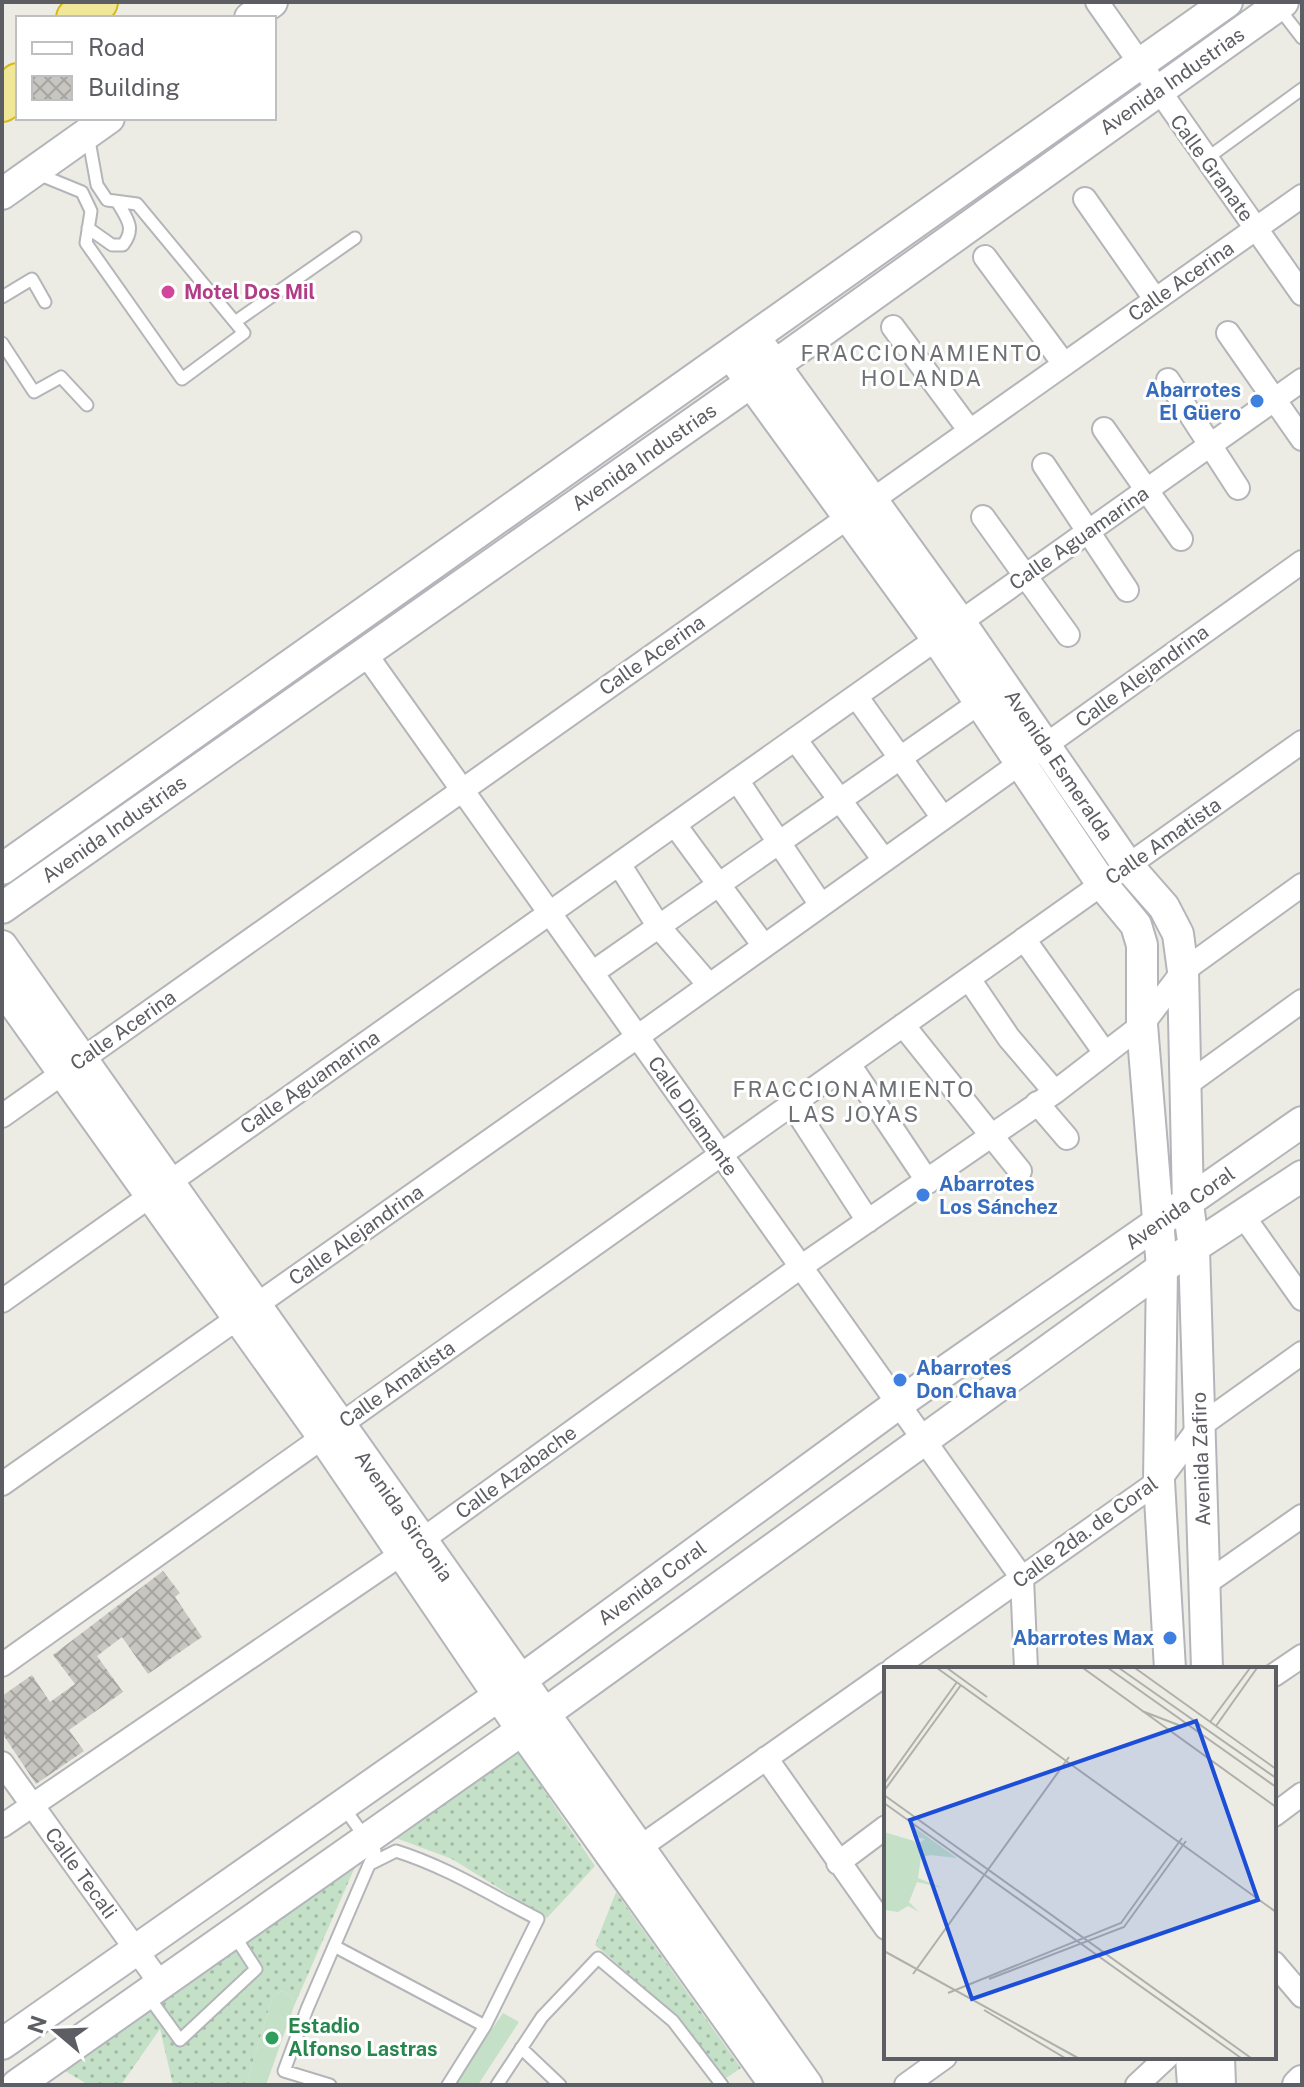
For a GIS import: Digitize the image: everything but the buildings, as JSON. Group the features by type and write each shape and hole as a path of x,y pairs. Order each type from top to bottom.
{"highway":[{"path":"79,16 98,2"},
{"path":"2,102 16,85"}],"street":[{"path":"253,16 272,2"},
{"name":"Calle Granate","path":"1097,2 1156,91 1302,294"},
{"name":"Avenida Industrias","path":"2,869 1227,2"},
{"name":"Avenida Industrias","path":"2,908 775,366 1281,4"},
{"path":"2,194 98,125"},
{"name":"Calle Acerina","path":"2,1116 1302,196"},
{"path":"1085,199 1155,299"},
{"path":"985,257 1064,364"},
{"path":"893,327 970,431"},
{"path":"1228,333 1302,439"},
{"name":"Avenida Esmeralda","path":"743,346 775,366 872,500 949,630 979,703 1102,884 1136,925 1142,945 1142,1025 1156,1225 1162,1268"},
{"name":"Avenida Esmeralda","path":"743,346 750,383 846,518 949,630 1046,745 1128,866 1164,907 1178,934 1183,971 1188,1204 1194,1249"},
{"path":"1168,380 1238,488"},
{"name":"Calle Aguamarina","path":"2,1301 1302,380"},
{"path":"1104,429 1181,539"},
{"path":"1044,465 1127,590"},
{"path":"983,517 1068,635"},
{"name":"Calle Alejandrina","path":"2,1484 637,1037 1302,562"},
{"name":"Calle Diamante","path":"365,653 1022,1578"},
{"path":"856,696 903,757 943,818"},
{"path":"592,973 979,703"},
{"path":"795,739 884,860"},
{"name":"Calle Amatista","path":"2,1665 1302,742"},
{"path":"737,780 821,905"},
{"path":"675,825 764,946"},
{"path":"619,864 659,927 709,985"},
{"name":"Calle Azabache","path":"2,1826 411,1547 802,1266 1046,1098 1142,1025 1183,971 1302,885"},
{"path":"1024,939 1105,1053"},
{"name":"Avenida Sirconia","path":"2,946 73,1066 629,1855 770,2074 807,2085"},
{"path":"969,979 1046,1098 1067,1138"},
{"name":"Avenida Sirconia","path":"2,987 73,1066"},
{"path":"1186,1085 1302,1001"},
{"path":"903,1025 1020,1171"},
{"path":"849,1064 928,1182"},
{"path":"792,1104 868,1221"},
{"name":"Avenida Coral","path":"2,2044 343,1806 898,1404 1302,1122"},
{"name":"Avenida Coral","path":"17,2085 231,1931 369,1851 534,1721 923,1437 1162,1268 1244,1217 1302,1176"},
{"path":"1244,1217 1302,1299"},
{"name":"Avenida Zafiro","path":"1194,1249 1207,1667"},
{"name":"Avenida Zafiro","path":"1162,1268 1159,1481 1170,1667"},
{"name":"Calle 2da. de Coral","path":"896,1667 1159,1481 1200,1426 1302,1353"},
{"path":"1205,1584 1302,1516"},
{"path":"1022,1578 1026,1667"},
{"path":"1276,1674 1302,1656"},
{"path":"629,1855 884,1675"},
{"path":"766,1758 884,1925"},
{"name":"Calle Tecali","path":"2,1763 137,1950 153,1988"},
{"path":"1276,1814 1301,1796"},
{"path":"838,1863 884,1828"},
{"path":"1276,1965 1302,1996"},
{"path":"906,2085 942,2059"},
{"path":"1137,2085 1165,2059"},
{"path":"1191,2059 1193,2085"},
{"path":"1219,2059 1220,2085"}],"lane":[{"path":"1281,4 1302,38"},
{"path":"1206,160 1302,89"},
{"path":"33,172 82,192 91,211 86,243 182,379 244,333 137,204 107,200 97,185 98,125"},
{"path":"88,228 112,245 123,245 130,236 130,222 118,203"},
{"path":"235,322 355,238"},
{"path":"2,297 32,279 45,302"},
{"path":"2,343 34,392 61,377 87,405"},
{"path":"343,1806 369,1851"},
{"path":"369,1851 396,1851 414,1856 448,1870 538,1919 485,2026 448,2085"},
{"path":"330,2085 284,2071 369,1851"},
{"path":"153,1988 180,2040 256,1969 231,1931"},
{"path":"334,1946 485,2026"},
{"path":"497,2085 542,2017 598,1958 673,2021 722,2085"},
{"path":"521,2048 560,2085"}],"green space":[{"path":"516,1749 595,1866 547,1918 452,1859 393,1837"},
{"path":"355,1867 294,2006 292,1997 282,1991 273,1995 246,2085 173,2085 160,2029 121,2085 89,2085 65,2071"},
{"path":"616,1892 741,2068 726,2078 665,2008 595,1945"},
{"name":"Estadio Alfonso Lastras","path":"282,1991 292,1997 294,2006 266,2085 246,2085 273,1995"},
{"name":"Estadio Alfonso Lastras","path":"503,2013 519,2022 478,2085 453,2085"}],"place":[{"name":"Motel Dos Mil","path":"168,292"},
{"name":"Abarrotes El Güero","path":"1257,401"},
{"name":"Abarrotes Los Sánchez","path":"923,1195"},
{"name":"Abarrotes Don Chava","path":"900,1380"},
{"name":"Abarrotes Max","path":"1170,1638"},
{"name":"Estadio Alfonso Lastras","path":"272,2038"}],"district":[{"name":"FRACCIONAMIENTO HOLANDA","path":"922,366"},
{"name":"FRACCIONAMIENTO LAS JOYAS","path":"854,1102"}]}
